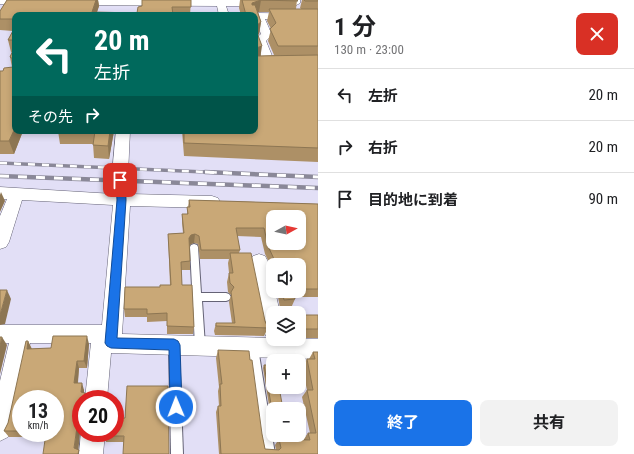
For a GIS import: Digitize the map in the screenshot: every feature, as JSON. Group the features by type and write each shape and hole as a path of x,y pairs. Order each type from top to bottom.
{"street":[{"path":"0,1 39,1"},
{"path":"132,1 132,12"},
{"path":"70,2 295,2"},
{"path":"221,3 223,12"},
{"path":"258,16 318,17"},
{"path":"258,18 267,35 260,40 269,64"},
{"path":"258,64 283,63"},
{"path":"98,390 107,334 122,200 120,174 123,134"},
{"path":"0,193 122,200 224,203"},
{"path":"0,242 11,207 17,194"},
{"path":"259,261 268,306"},
{"path":"0,334 107,334"},
{"path":"0,429 22,334"},
{"path":"107,334 111,343 253,348 266,343"},
{"path":"305,346 318,349"},
{"path":"91,454 92,442"}],"lane":[{"path":"295,2 300,16"},
{"path":"194,247 200,346"},
{"path":"197,297 226,297"},
{"path":"174,345 177,454"},
{"path":"253,348 269,454"}],"building":[{"path":"7,0 96,0 92,12 12,12 12,19 0,19 0,11"},
{"path":"142,0 191,0 191,7 172,7 173,12 137,12 138,7 142,6"},
{"path":"242,0 261,0 252,3 252,5 255,5 257,12 245,12"},
{"path":"261,0 297,0 298,1"},
{"path":"304,0 318,0 318,1 305,1"},
{"path":"269,9 318,9 318,46 278,46 270,29 276,23"},
{"path":"258,14 261,22 258,24"},
{"path":"12,33 12,40 8,40"},
{"path":"258,35 262,46 258,47"},
{"path":"318,55 318,148 184,143 184,134 258,134 258,56"},
{"path":"12,67 12,134 9,141 0,141 0,71 3,71 4,68"},
{"path":"95,134 110,134 108,146 93,145"},
{"path":"189,200 318,204 318,289 306,289 306,258 274,258 270,250 306,250 306,210 266,210 266,237 264,228 236,228 240,250 201,250 199,236 195,234 191,235 189,238 190,261 181,262 182,285 192,285 194,327 167,326 167,313 147,314 147,309 124,309 125,287 160,287 160,285 171,285 168,234 184,233 182,214 188,214 187,207 190,207"},
{"path":"230,253 251,253 266,328 216,326 216,323 235,323 231,292 234,287 230,283 229,273 233,273"},
{"path":"0,290 7,290 0,315"},
{"path":"284,298 295,299 284,300"},
{"path":"306,315 318,315 318,329 306,329"},
{"path":"53,336 87,336 84,361 77,361 74,383 82,383 81,390 72,390 72,442 75,442 74,448 79,450 78,454 43,454 45,442 64,442 64,390 15,390 26,341 28,341 27,349 51,348"},
{"path":"218,350 249,351 250,360 252,360 265,449 279,450 281,448 280,442 306,442 306,440 310,440 308,433 316,433 307,390 313,390 307,359 315,359 313,352 318,352 318,454 221,454 218,406 221,406 220,384 222,384"},
{"path":"264,365 266,365 266,376"},
{"path":"127,386 168,386 169,454 123,454"},
{"path":"269,394 280,394 282,402 271,402"},
{"path":"12,405 12,431 4,431 8,423"}],"railway":[{"path":"0,163 228,173"},
{"path":"205,172 318,177"},
{"path":"0,176 318,188"}],"route":[{"path":"120,180 122,200 111,343 174,345 176,407"}]}
